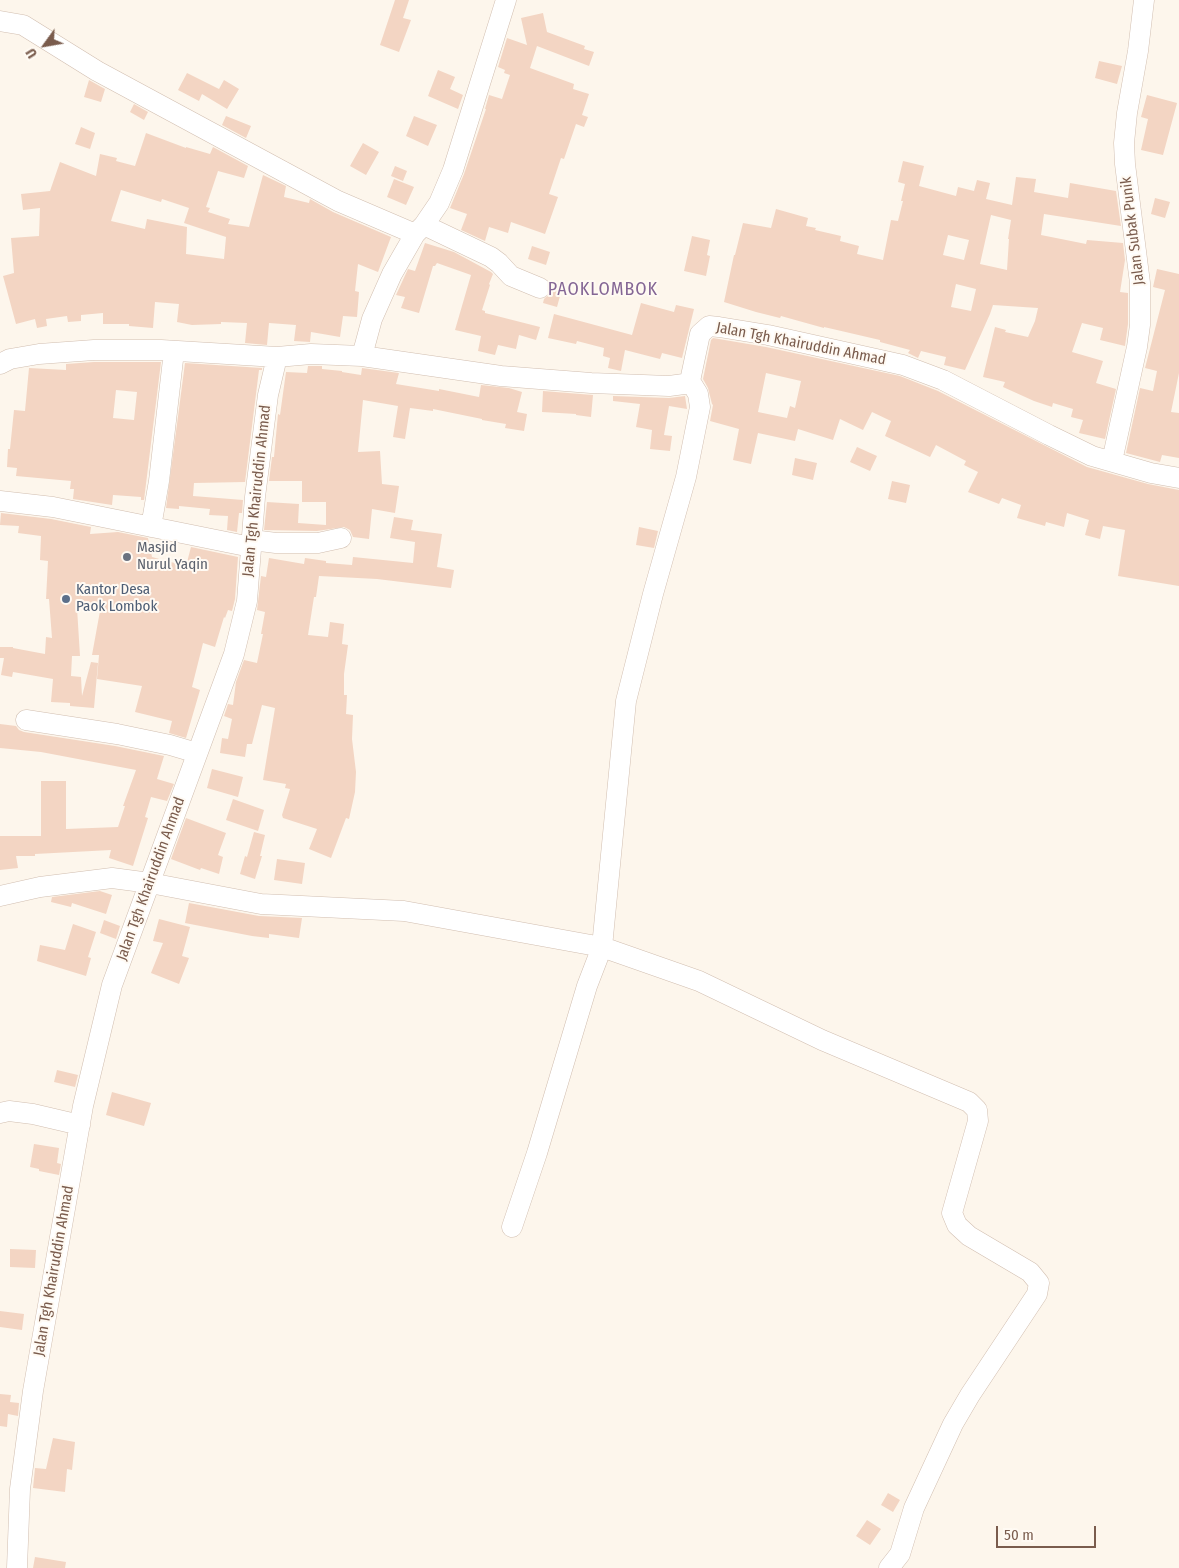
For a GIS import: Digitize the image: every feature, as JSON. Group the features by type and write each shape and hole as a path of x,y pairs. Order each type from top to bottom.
{"street":[{"path":"362,356 372,319 392,274 439,203 454,170 506,0"},
{"name":"Jalan Subak Punik","path":"1112,461 1140,325 1140,283 1124,143 1144,0"},
{"path":"0,21 23,25 97,71 338,201 491,257 511,276 540,288"},
{"name":"Jalan Tgh Khairuddin Ahmad","path":"690,381 700,334 707,328 719,327 768,335 877,359 924,372 958,387 1075,448 1151,473 1179,478"},
{"path":"0,364 10,359 39,354 94,350 174,351 277,357 311,354 362,356 501,376 591,383 669,386 684,384 690,381 698,394 700,408 686,477 653,594 626,701 602,947 587,986 537,1153 512,1227"},
{"path":"151,527 159,481 174,351"},
{"name":"Jalan Tgh Khairuddin Ahmad","path":"17,1568 20,1489 33,1391 80,1125 112,985 234,654 246,601 255,497 268,395 277,357"},
{"path":"0,501 53,507 151,527 251,543 318,543 341,538"},
{"path":"26,720 117,734 170,745 197,753"},
{"path":"0,896 40,888 112,878 150,883 261,904 404,911 602,947 699,980 822,1040 969,1102 977,1110 978,1121 952,1213 956,1225 969,1236 1030,1272 1038,1283 1037,1294 970,1395 954,1424 914,1508 900,1554 889,1568"},
{"path":"0,1113 9,1111 33,1114 80,1125"}],"building":[{"path":"395,0 409,0 403,18 411,20 399,52 380,45"},
{"path":"543,13 547,32 585,46 584,49 594,52 589,66 537,46 530,68 574,84 573,89 589,94 582,115 588,117 584,127 576,124 564,159 561,158 549,194 558,197 545,234 511,222 508,233 489,227 485,241 461,230 467,214 450,208 464,174 489,95 502,99 510,75 504,73 505,70 498,67 507,38 527,45 521,18"},
{"path":"1099,61 1122,66 1117,84 1095,78"},
{"path":"438,70 455,77 450,89 463,95 458,109 428,96"},
{"path":"187,73 219,89 224,80 239,89 227,109 202,94 199,101 178,90"},
{"path":"89,80 105,89 101,102 84,97"},
{"path":"1147,95 1177,103 1163,155 1141,150 1148,119 1141,117"},
{"path":"134,104 148,112 144,120 130,112"},
{"path":"226,116 251,126 246,138 222,125"},
{"path":"414,116 437,125 428,146 406,136"},
{"path":"81,127 95,133 90,149 75,144"},
{"path":"146,133 186,148 210,154 213,147 248,166 244,178 218,171 206,207 210,208 208,212 230,219 228,224 249,227 263,175 286,186 284,197 309,203 310,199 333,212 391,237 378,272 358,264 355,291 359,292 357,317 343,316 340,337 311,332 310,342 294,341 296,325 269,323 267,345 245,343 247,323 221,322 221,324 192,325 177,322 179,304 155,302 153,328 129,326 129,324 103,324 103,313 81,315 81,321 68,322 67,316 46,319 47,326 37,328 35,319 16,324 3,276 14,273 11,238 39,236 40,208 23,210 21,194 50,191 60,162 96,176 100,154 117,158 116,161 135,166","holes":["121,190 161,202 162,199 189,208 184,223 226,237 224,259 186,254 187,227 147,219 145,229 111,221"]},
{"path":"363,143 379,152 366,175 350,166"},
{"path":"903,161 924,166 919,186 956,196 958,187 974,191 977,180 990,183 986,199 1012,205 1016,177 1036,179 1034,192 1068,198 1070,183 1116,191 1121,226 1044,214 1041,235 1086,244 1087,240 1123,243 1125,260 1120,292 1128,293 1128,324 1125,346 1100,340 1103,328 1082,323 1072,352 1103,361 1096,383 1116,389 1105,439 1079,433 1083,420 1071,417 1073,409 1053,403 1052,407 1034,401 1003,387 1005,382 983,377 995,327 1006,330 1005,332 1028,337 1038,308 993,305 965,370 944,365 946,357 921,351 918,358 908,353 910,350 880,342 880,340 824,328 781,316 780,318 724,302 743,223 771,228 776,209 808,218 806,226 841,236 840,241 859,246 857,254 883,260 891,220 898,221 903,201 901,201 905,184 898,182","holes":["991,215 1011,220 1007,270 980,264","948,235 969,240 964,260 943,255","956,284 976,289 971,311 951,307"]},
{"path":"395,166 407,171 403,181 391,176"},
{"path":"394,179 414,187 406,205 387,197"},
{"path":"1155,198 1170,202 1165,218 1151,214"},
{"path":"692,236 710,240 707,255 710,256 706,276 684,271"},
{"path":"425,243 454,252 491,272 493,274 482,310 485,313 540,327 536,340 519,335 516,349 498,345 495,355 478,351 481,336 455,330 471,275 437,263 433,266 419,313 401,308 405,297 396,295 408,269 415,271"},
{"path":"532,246 550,252 546,265 528,259"},
{"path":"1157,269 1179,274 1179,373 1171,412 1179,413 1179,458 1162,455 1160,462 1126,453 1140,388 1153,391 1157,371 1145,368 1165,290 1153,287"},
{"path":"550,282 563,285 557,307 543,303 544,299 551,292"},
{"path":"641,303 674,312 676,305 694,309 682,358 662,353 660,359 625,350 621,371 608,368 610,358 603,356 604,348 577,341 576,344 548,338 554,314 632,335"},
{"path":"713,338 766,347 900,376 938,391 1087,467 1148,484 1179,490 1179,586 1118,576 1125,530 1103,526 1100,539 1085,535 1089,520 1067,513 1064,527 1046,522 1045,526 1017,518 1021,505 1002,498 999,504 968,492 978,472 964,465 966,461 936,445 930,457 885,436 891,421 872,412 863,430 840,419 833,440 798,429 795,441 758,433 751,464 733,460 739,429 710,421 713,405 703,379","holes":["766,373 801,381 795,408 790,406 787,418 758,412"]},
{"path":"161,362 144,500 141,500 141,497 113,495 112,505 73,499 74,489 70,489 71,481 16,476 17,468 7,467 14,410 25,411 29,368 66,370 66,364","holes":["116,390 137,392 134,420 113,418"]},
{"path":"185,363 262,368 262,370 259,370 245,482 194,483 193,496 243,500 242,513 239,513 237,532 227,530 228,516 209,515 210,509 179,506 179,509 166,508"},
{"path":"308,366 322,366 322,369 361,375 362,368 399,373 396,384 439,391 439,389 479,397 481,385 509,388 522,392 517,412 527,414 524,431 505,428 506,424 433,409 433,411 410,408 405,439 393,437 398,406 363,400 358,452 380,451 382,484 399,486 395,513 372,509 369,539 353,537 350,530 344,527 317,531 264,530 267,502 299,504 298,523 326,525 326,502 302,502 302,481 269,481 286,372 307,373"},
{"path":"543,391 593,395 591,417 542,412"},
{"path":"613,396 669,398 685,396 687,409 669,406 664,435 672,436 670,451 650,449 652,430 636,427 640,404 613,401"},
{"path":"857,447 877,456 870,471 850,462"},
{"path":"795,458 817,463 813,480 792,475"},
{"path":"892,481 910,485 906,503 888,499"},
{"path":"1,513 51,519 91,527 90,534 118,532 148,538 152,557 186,566 191,547 238,557 235,599 232,611 228,610 224,617 215,647 203,643 192,687 200,690 186,738 169,733 172,721 135,712 142,686 97,679 99,655 92,655 100,611 77,608 80,656 72,656 71,676 81,677 82,696 91,662 98,663 94,708 70,706 70,703 51,702 53,679 13,672 12,677 1,675 4,658 0,658 0,647 13,647 45,654 46,637 52,638 49,599 46,599 48,561 40,560 41,536 18,533 19,526 0,525"},
{"path":"394,517 413,520 411,530 442,534 437,567 454,570 451,588 377,579 319,576 308,635 328,637 330,622 344,624 342,644 348,645 344,674 344,695 347,695 346,714 353,715 352,739 356,772 355,792 349,819 346,818 331,858 309,849 317,829 283,818 282,815 290,789 285,788 286,784 263,780 275,708 262,705 252,744 247,744 245,757 220,753 222,738 228,739 232,719 224,716 228,704 233,705 236,682 244,660 257,663 265,612 257,610 261,576 266,577 269,558 304,564 305,558 326,561 326,563 352,565 353,557 413,563 415,542 390,538"},
{"path":"639,527 658,531 654,548 636,545"},
{"path":"0,724 16,726 24,732 115,746 164,756 157,779 174,784 167,801 151,797 145,817 148,818 133,866 109,858 111,850 16,856 18,868 0,870 0,836 41,836 41,781 66,781 66,829 118,827 125,806 123,806 136,770 41,752 0,748"},
{"path":"212,769 243,777 238,797 207,788"},
{"path":"233,799 264,810 258,831 226,820"},
{"path":"186,818 226,833 218,855 223,857 219,874 201,868 200,870 171,859"},
{"path":"254,832 265,835 260,856 262,856 255,879 240,874"},
{"path":"277,859 305,863 302,884 274,880"},
{"path":"100,891 112,895 106,914 72,903 71,907 51,902 52,897"},
{"path":"189,903 259,916 302,918 299,938 269,934 269,938 252,936 185,923"},
{"path":"159,919 190,927 182,956 189,958 179,984 151,973 163,943 153,941"},
{"path":"104,920 120,926 116,939 100,933"},
{"path":"73,924 96,932 88,957 91,958 86,976 37,961 40,945 65,950"},
{"path":"57,1070 78,1075 75,1087 54,1082"},
{"path":"112,1092 151,1103 144,1126 106,1115"},
{"path":"34,1144 59,1148 57,1163 61,1164 59,1175 30,1167"},
{"path":"10,1249 36,1250 35,1268 10,1267"},
{"path":"0,1311 24,1314 22,1330 0,1327"},
{"path":"0,1394 11,1395 10,1402 19,1403 18,1416 8,1414 7,1427 0,1426"},
{"path":"53,1438 75,1442 72,1470 67,1469 65,1492 33,1488 35,1468 46,1469"},
{"path":"888,1493 900,1500 893,1512 881,1505"},
{"path":"867,1520 881,1529 870,1545 856,1536"},
{"path":"35,1557 66,1562 65,1568 33,1568"}],"place":[{"name":"Masjid Nurul Yaqin","path":"127,557"},
{"name":"Kantor Desa Paok Lombok","path":"66,599"}],"district":[{"name":"PAOKLOMBOK","path":"603,290"}]}
